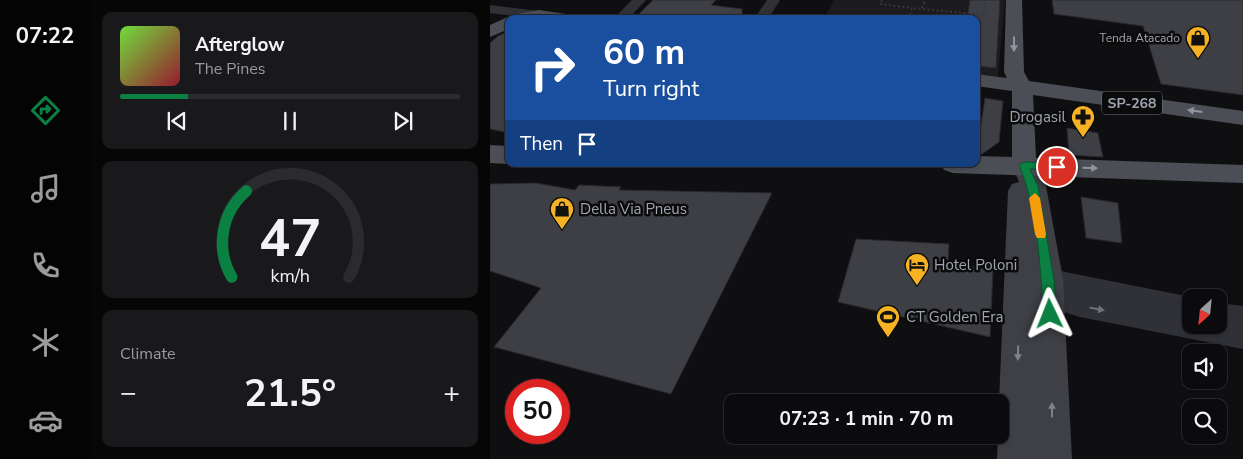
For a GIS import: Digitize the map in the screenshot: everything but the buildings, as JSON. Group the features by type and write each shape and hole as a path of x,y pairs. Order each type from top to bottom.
{"main road":[{"path":"1014,0 1014,72 1022,87 1024,165 1020,173 1053,459"},
{"path":"1022,87 1033,76 1028,0"},
{"name":"SP-268","path":"980,81 1243,118"},
{"path":"490,154 505,155"},
{"path":"980,164 1243,174"},
{"path":"1016,459 1034,284"}],"street":[{"path":"624,15 640,0"},
{"path":"764,15 774,0"},
{"path":"490,9 539,15"},
{"path":"1034,284 1182,307"},
{"path":"1034,284 1080,306 1243,337"},
{"path":"1228,316 1243,318"}],"path":[{"path":"882,0 880,4 984,15 985,0"},
{"path":"922,8 924,0"},
{"path":"910,15 912,8"}],"shaded area":[{"path":"834,0 1005,0 998,78 980,76 980,15 826,15"}],"slow traffic":[{"path":"1035,198 1041,234"}],"place":[{"name":"Tenda Atacado","path":"1198,59"},
{"name":"Drogasil","path":"1083,138"},
{"name":"Della Via Pneus","path":"562,230"},
{"name":"Hotel Poloni","path":"917,286"},
{"name":"CT Golden Era","path":"888,338"}],"route":[{"path":"1050,314 1048,280 1033,186 1024,165 1057,167"}]}
